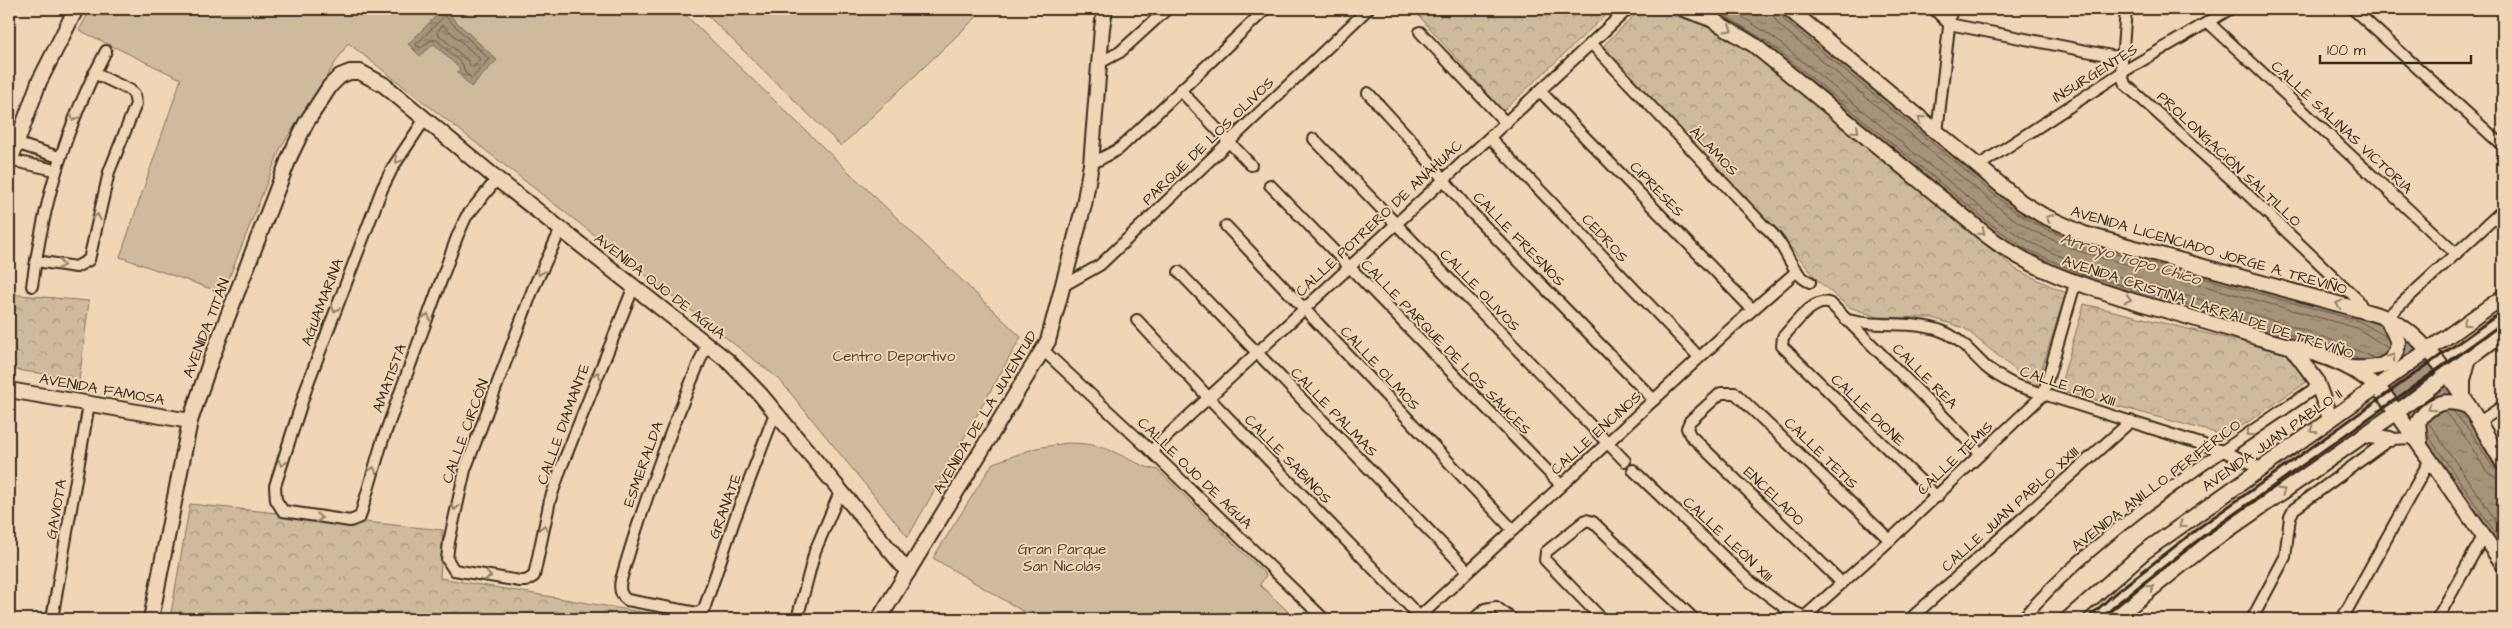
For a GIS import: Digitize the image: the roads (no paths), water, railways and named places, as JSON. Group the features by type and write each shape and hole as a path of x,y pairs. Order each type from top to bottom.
{"main road":[{"path":"9,162 39,82 76,9"},
{"name":"AVENIDA DE LA JUVENTUD","path":"1096,9 1102,28"},
{"name":"AVENIDA DE LA JUVENTUD","path":"879,619 1043,350 1054,320 1063,286 1091,164 1101,62 1102,28 1106,9"},
{"name":"AVENIDA CRISTINA LARRALDE DE TREVIÑO","path":"1684,9 1711,19 1754,45 2005,250 2035,267 2075,284 2358,368 2380,385 2503,564"},
{"name":"AVENIDA LICENCIADO JORGE A. TREVIÑO","path":"1789,9 2021,202 2042,215 2084,234 2364,311 2406,330 2426,352 2478,423 2503,463"},
{"name":"AVENIDA OJO DE AGUA","path":"350,72 360,72 369,76 425,119 708,344 744,376 908,572"},
{"name":"AVENIDA TITÁN","path":"151,619 190,420 212,357 290,156 306,123 330,86 340,76 350,72"},
{"name":"AVENIDA JUAN PABLO II","path":"2068,619 2144,552 2330,418 2380,385 2503,297"},
{"path":"2358,368 2380,367 2393,359 2398,342 2389,322"},
{"path":"2114,619 2205,546 2399,411 2503,333"},
{"path":"2292,347 2310,370 2330,418"},
{"path":"2417,437 2418,422 2431,407 2440,403 2462,402 2463,380 2470,357"},
{"name":"AVENIDA FAMOSA","path":"9,390 190,420"},
{"path":"2364,435 2390,439"}],"street":[{"path":"1101,62 1120,52 1167,9"},
{"path":"1091,164 1119,149 1266,9"},
{"name":"PARQUE DE LOS OLIVOS","path":"1063,286 1089,274 1100,265 1368,9"},
{"name":"CALLE POTRERO DE ANÁHUAC","path":"1151,451 1303,308 1490,138 1628,9"},
{"path":"1934,9 1949,24 2122,58"},
{"path":"1937,133 1951,9"},
{"path":"2122,73 2126,9"},
{"name":"INSURGENTES","path":"1978,166 2122,73 2230,9"},
{"path":"2352,9 2503,146"},
{"name":"CALLE SALINAS VICTORIA","path":"2208,22 2456,254"},
{"path":"1420,32 1506,123"},
{"name":"ÁLAMOS","path":"1591,44 1778,241 1796,271 1804,280 1810,282"},
{"path":"32,286 59,157 94,73 106,51"},
{"path":"36,261 76,267 89,260 109,172 136,104 134,94 130,90 94,73"},
{"name":"PROLONGACIÓN SALTILLO","path":"2122,73 2125,84 2249,196 2358,300 2364,311"},
{"path":"1180,90 1252,165"},
{"name":"CIPRESES","path":"1540,90 1752,309"},
{"name":"CALLE FRESNOS","path":"1368,93 1412,141 1468,208 1654,400"},
{"name":"AGUAMARINA","path":"278,506 275,486 290,437 308,383 373,210 393,168 425,119"},
{"name":"CEDROS","path":"1490,138 1699,358"},
{"name":"CALLE OLIVOS","path":"1314,139 1624,462"},
{"path":"15,143 59,157"},
{"path":"9,162 55,170"},
{"name":"AMATISTA","path":"278,506 291,514 310,517 350,521 355,521 360,517 382,442 457,237 466,217 497,178"},
{"name":"CALLE PARQUE DE LOS SAUCES","path":"1270,185 1561,485"},
{"path":"2389,322 2456,254 2503,210"},
{"name":"CALLE OLMOS","path":"1226,226 1513,530"},
{"name":"CALLE CIRCÓN","path":"534,576 526,581 520,581 461,572 449,566 447,560 456,501 465,470 533,289 561,228"},
{"name":"CALLE ENCINOS","path":"1418,618 1752,309 1796,271"},
{"name":"CALLE PALMAS","path":"1179,272 1255,353 1468,571"},
{"path":"2043,396 2075,284"},
{"name":"CALLE DIAMANTE","path":"534,576 550,500 561,468 634,286"},
{"name":"CALLE DIONE","path":"1848,320 1831,304 1824,301 1817,303 1783,337 1781,343 1838,402 1937,497"},
{"name":"CALLE SABINOS","path":"1138,320 1208,397 1418,618"},
{"name":"CALLE PÍO XIII","path":"1848,320 1870,325 1929,328 1942,331 1952,336 1988,369 2004,380 2043,396 2131,421 2223,451 2260,468"},
{"name":"CALLE REA","path":"1848,320 1980,453"},
{"name":"ESMERALDA","path":"704,609 697,613 627,600 622,597 620,587 634,535 680,408 708,344"},
{"name":"CALLE OJO DE AGUA","path":"1043,350 1151,451 1324,619"},
{"name":"AVENIDA ANILLO PERIFÉRICO","path":"2022,619 2086,555 2223,451 2318,386"},
{"name":"CALLE TETIS","path":"1687,428 1690,421 1721,393 1730,391 1739,396 1890,540"},
{"name":"CALLE TEMIS","path":"1806,618 2043,396"},
{"name":"GAVIOTA","path":"52,619 89,404"},
{"path":"2478,423 2503,406"},
{"name":"GRANATE","path":"704,609 775,413"},
{"name":"CALLE JUAN PABLO XXIII","path":"1910,619 2131,421"},
{"name":"ENCELADO","path":"1687,428 1690,435 1842,583"},
{"path":"2252,619 2285,557 2290,517 2294,509 2390,439 2417,437"},
{"path":"2342,619 2430,458"},
{"name":"CALLE LEÓN XIII","path":"1632,470 1748,580 1784,607 1806,618"},
{"path":"797,619 815,551 840,492"},
{"path":"1602,619 1545,560 1546,552 1583,521 1590,520 1694,619"},
{"path":"2437,619 2484,536"},
{"path":"1474,619 1490,607 1500,609 1512,619"}],"water":[{"path":"443,9 497,60 471,87 457,72 460,69 434,44 420,56 408,44"},
{"name":"Arroyo Topo Chico","path":"1684,9 1789,9 2042,215 2364,311 2392,327 2409,342 2478,423 2503,463 2503,564 2383,383 2035,267 1763,53"}],"railway":[{"path":"2087,619 2114,594 2201,526 2503,311"},
{"path":"2101,619 2118,603 2206,534 2503,323"}],"park label":[{"name":"Centro Deportivo","path":"894,356"},
{"name":"Gran Parque San Nicolás","path":"1062,558"}]}
